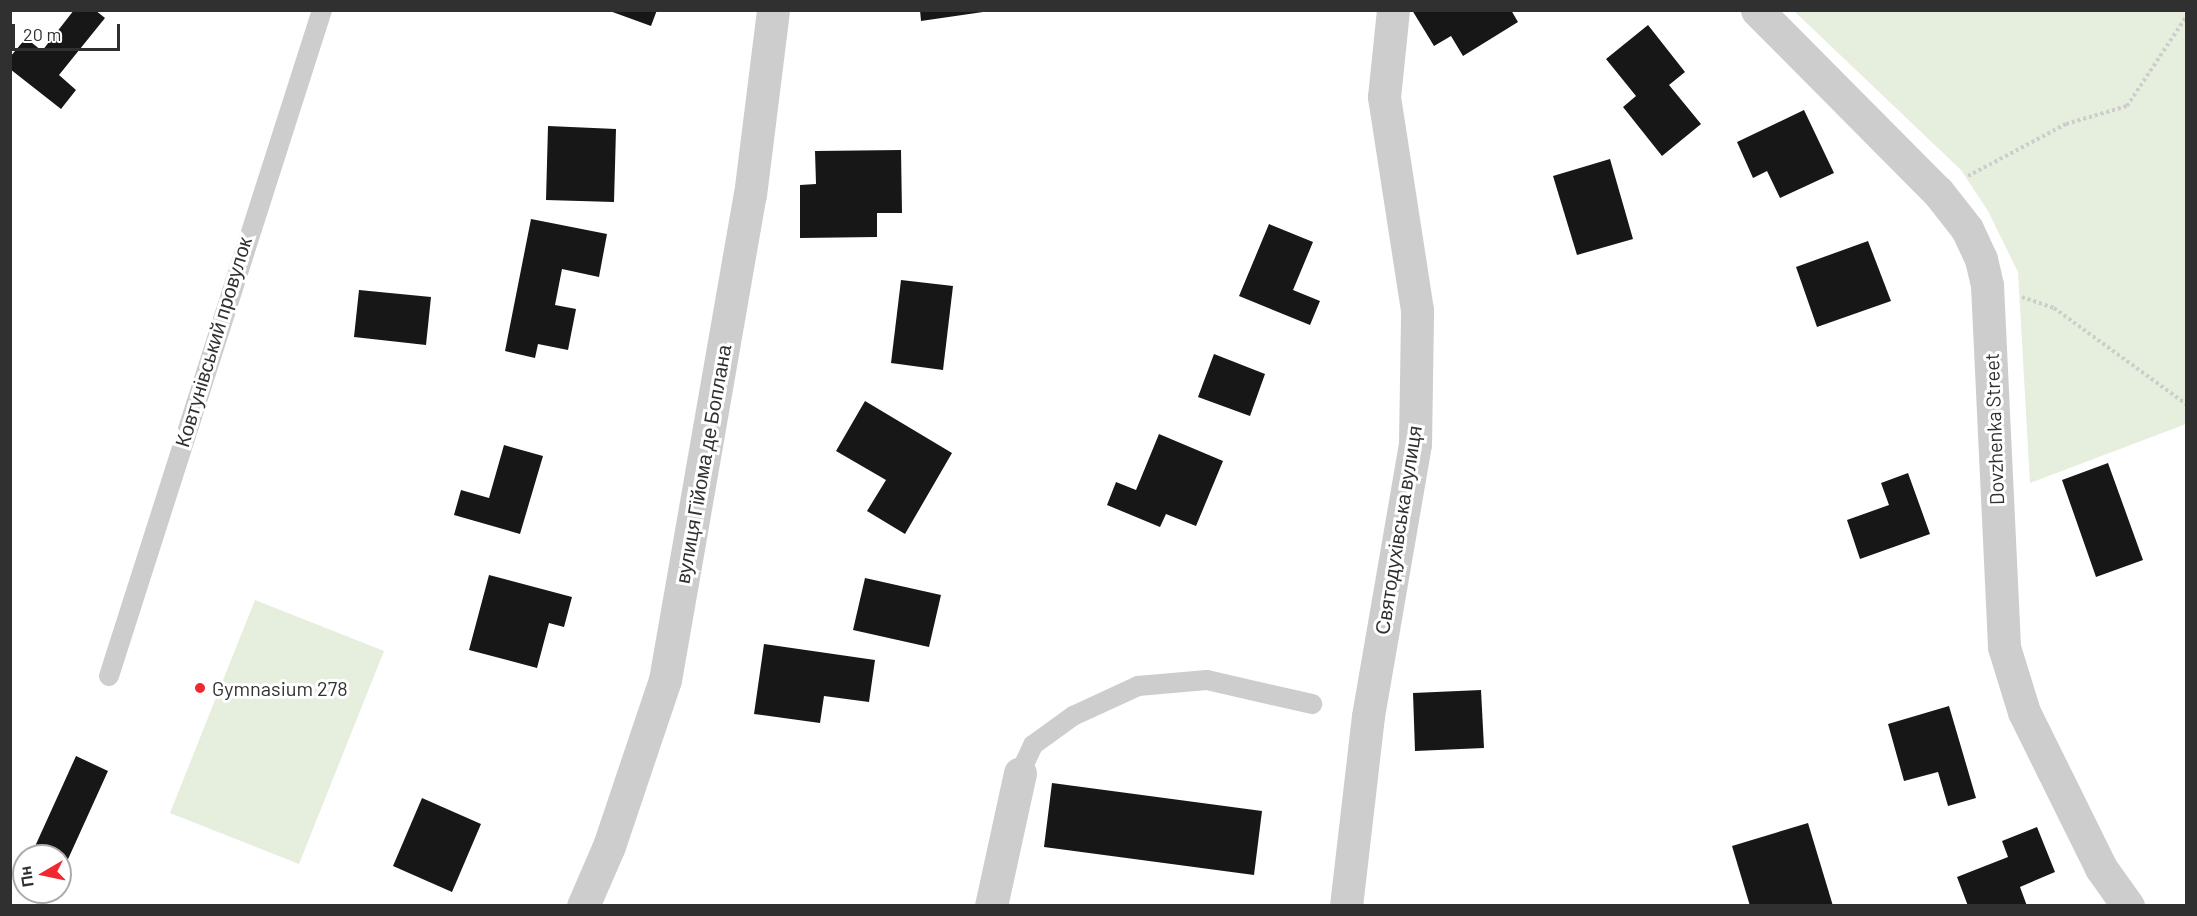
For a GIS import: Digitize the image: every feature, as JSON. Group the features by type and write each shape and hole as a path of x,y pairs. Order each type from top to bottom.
{"street":[{"name":"вулиця Гійома де Боплана","path":"583,906 609,846 665,680 750,195 773,10"},
{"name":"Святодухівська вулиця","path":"1346,906 1368,716 1415,444 1417,310 1384,97 1393,10"},
{"name":"Dovzhenka Street","path":"1757,10 1938,192 1967,229 1987,285 2004,647 2024,712 2106,877 2128,906"},
{"path":"991,906 1020,773"}],"lane":[{"name":"Ковтунівський провулок","path":"109,676 322,10"},
{"path":"1020,773 1034,745 1073,716 1138,686 1207,680 1312,704"}],"path":[{"path":"1938,192 2066,124 2127,106 2187,17"},
{"path":"1987,285 2054,308 2187,404"}],"green space":[{"path":"2181,10 2186,14 2186,424 2030,483 2018,272 1988,211 1961,170 1794,11"},
{"path":"255,600 384,651 299,864 170,813"}],"building":[{"path":"74,10 95,10 105,18 59,75 76,90 61,109 10,69 10,57 26,38 42,51"},
{"path":"607,10 657,10 651,26"},
{"path":"920,10 983,10 983,12 921,21"},
{"path":"1412,10 1511,10 1518,22 1463,56 1451,36 1434,46"},
{"path":"1648,25 1685,72 1669,85 1701,124 1662,156 1623,107 1636,96 1606,59"},
{"path":"1804,110 1834,173 1780,198 1767,171 1753,178 1737,142"},
{"path":"548,126 616,129 614,202 546,200"},
{"path":"901,150 902,213 877,213 877,237 800,238 800,185 816,184 815,151"},
{"path":"1610,159 1633,239 1577,255 1553,176"},
{"path":"531,219 607,234 599,277 562,269 555,305 576,309 568,350 538,344 535,358 505,351"},
{"path":"1269,224 1313,242 1293,290 1320,301 1310,325 1239,296"},
{"path":"1868,241 1891,301 1817,327 1796,267"},
{"path":"901,280 953,286 943,370 891,363"},
{"path":"359,290 431,297 426,345 354,337"},
{"path":"1214,354 1265,374 1250,416 1198,397"},
{"path":"865,401 952,453 905,534 867,511 886,480 836,451"},
{"path":"1159,434 1223,461 1196,526 1166,514 1160,527 1107,505 1116,482 1136,490"},
{"path":"504,445 543,456 520,534 454,515 461,490 489,498"},
{"path":"2108,463 2143,560 2096,577 2062,480"},
{"path":"1908,473 1930,534 1860,559 1847,520 1889,505 1881,483"},
{"path":"489,575 572,597 564,627 549,623 537,668 469,650"},
{"path":"865,578 941,595 929,647 853,630"},
{"path":"764,644 875,660 869,702 824,696 820,723 754,714"},
{"path":"1481,690 1484,748 1415,751 1413,693"},
{"path":"1949,706 1976,798 1948,806 1938,772 1904,781 1888,724"},
{"path":"76,756 108,771 72,850 72,844 36,844"},
{"path":"1052,783 1262,811 1254,875 1044,847"},
{"path":"422,798 481,824 452,892 393,866"},
{"path":"1808,823 1833,906 1750,906 1732,846"},
{"path":"2037,827 2055,872 2020,887 2027,906 1968,906 1957,877 2008,857 2002,841"}],"place":[{"name":"Gymnasium 278","path":"200,688"}]}
